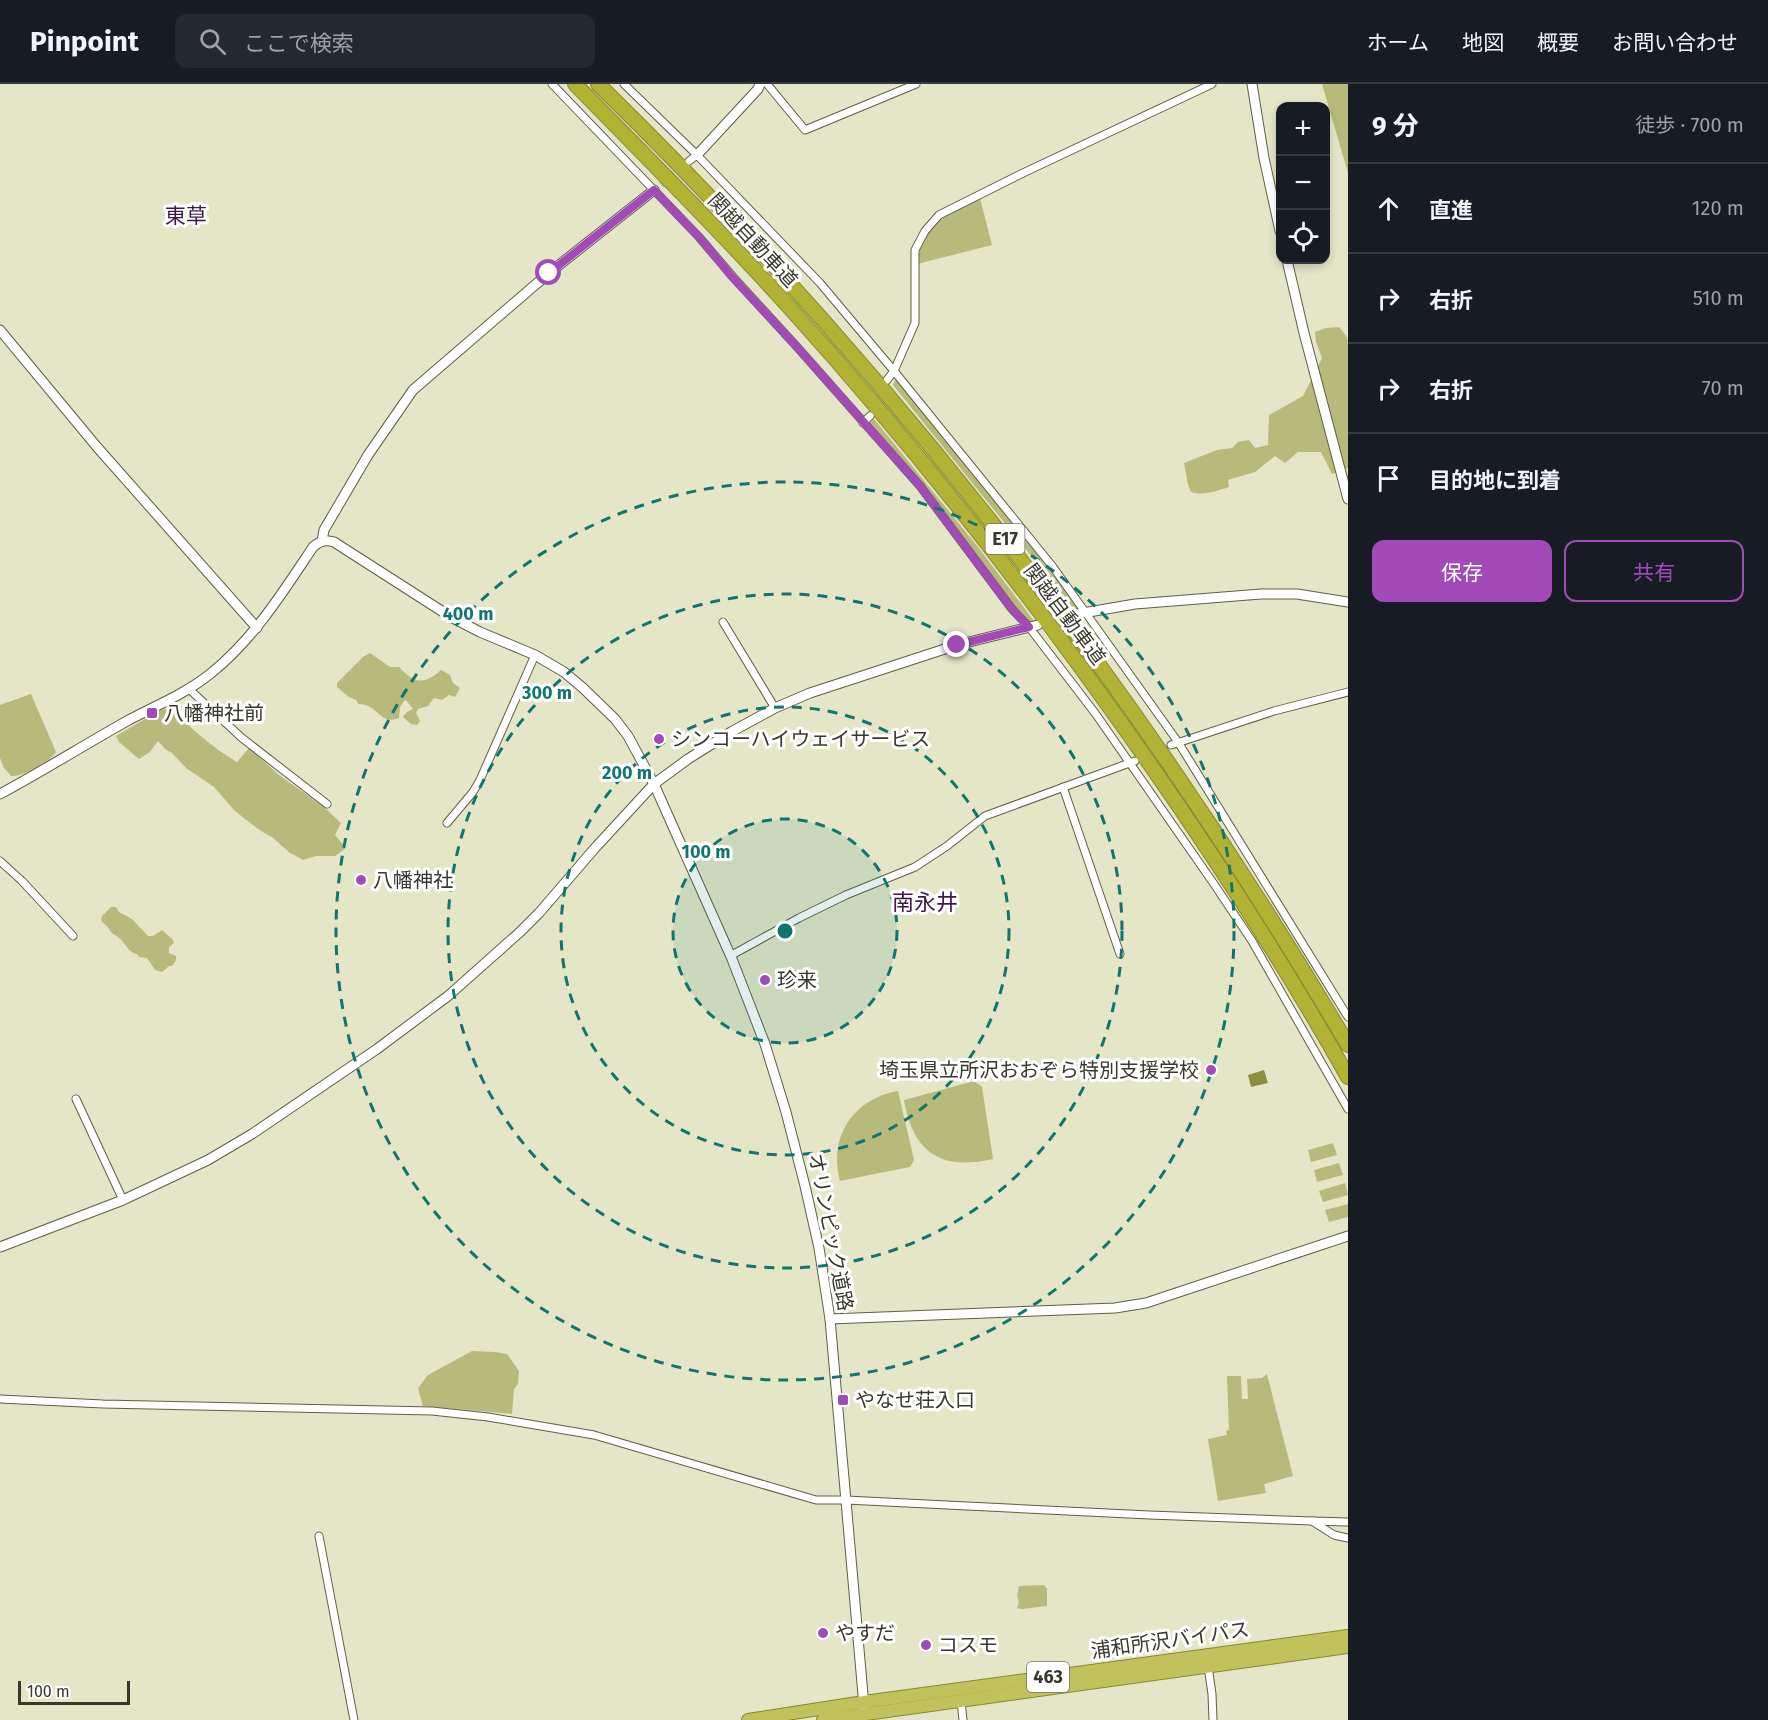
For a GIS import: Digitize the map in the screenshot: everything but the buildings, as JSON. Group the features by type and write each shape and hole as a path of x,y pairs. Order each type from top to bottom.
{"highway":[{"name":"関越自動車道","path":"575,84 708,219 796,315 929,470 1001,561 1164,782 1273,950 1348,1077"},
{"name":"関越自動車道","path":"598,84 733,221 808,304 1016,552 1176,773 1251,886 1348,1045"},
{"name":"浦和所沢バイパス","path":"823,1720 1348,1636"},
{"name":"浦和所沢バイパス","path":"748,1720 864,1712 961,1701 1348,1647"}],"street":[{"path":"552,84 657,188 733,278 920,486 1012,609 1033,626 1132,762 1252,941 1348,1109"},
{"path":"624,84 693,158 820,284 1039,548 1071,591 1081,613 1174,744 1348,1017"},
{"path":"693,158 758,89 760,84"},
{"path":"767,84 805,130 916,84"},
{"path":"887,380 894,371 915,323 915,250 939,215 1212,84"},
{"path":"1252,84 1264,158 1276,210"},
{"path":"0,794 189,689 211,674 256,628 313,547 322,541 324,530 368,455 413,390 549,273 657,188"},
{"path":"1288,264 1348,499"},
{"path":"0,330 97,447 256,628"},
{"path":"863,423 870,416"},
{"name":"オリンピック道路","path":"322,541 334,542 473,629 535,655 564,672 615,719 628,736 654,784 730,956 765,1044 806,1186 831,1319 864,1712"},
{"path":"1081,613 1135,604 1261,594 1297,594 1348,602"},
{"path":"723,621 775,708"},
{"path":"0,1247 123,1200 208,1160 322,1088 448,996 539,913 654,784 722,737 775,708 810,693 957,645 1033,626"},
{"path":"447,823 480,780 535,655"},
{"path":"189,689 242,738 327,804"},
{"path":"1174,744 1274,711 1348,692"},
{"path":"730,956 846,895 915,867 947,846 985,816 1132,762"},
{"path":"1063,787 1120,954"},
{"path":"0,861 22,881 73,936"},
{"path":"76,1099 123,1200"},
{"path":"831,1319 1115,1308 1164,1298 1348,1236"},
{"path":"0,1399 104,1404 432,1411 488,1417 594,1435 816,1500 1348,1522"},
{"path":"1312,1521 1334,1535 1348,1538"},
{"path":"319,1536 354,1720"},
{"path":"1208,1666 1213,1720"},
{"path":"961,1701 963,1720"}],"green space":[{"path":"1322,84 1348,84 1348,173 1330,111 1330,102 1327,102"},
{"path":"980,198 992,245 917,264 925,239 938,222"},
{"path":"1339,327 1347,337 1348,345 1348,468 1332,474 1321,452 1298,452 1285,463 1275,456 1255,472 1228,480 1229,487 1205,493 1191,492 1184,463 1217,450 1232,448 1238,442 1249,440 1255,448 1268,445 1269,415 1303,396 1322,358 1315,332"},
{"path":"896,378 1078,607 1074,611 893,385"},
{"path":"874,419 978,547 1034,621 1028,621 1023,617 921,483 871,427 870,423"},
{"path":"370,653 390,667 399,667 414,679 429,679 441,670 450,675 453,683 460,688 455,697 449,695 442,700 434,698 428,706 418,709 416,713 420,721 417,725 411,724 403,717 413,709 406,700 400,707 399,718 387,719 370,707 358,704 356,700 337,687 337,683"},
{"path":"31,694 56,752 35,768 11,776 4,768 0,758 0,705"},
{"path":"171,708 202,737 237,762 249,748 279,775 324,807 341,823 335,835 346,848 335,856 316,856 303,860 290,853 234,810 214,787 186,768 158,741 150,752 139,759 119,742 116,736 160,710"},
{"path":"111,907 116,907 119,912 132,919 148,936 153,936 162,930 173,940 174,943 169,947 169,953 176,956 176,960 172,966 162,972 155,970 147,958 139,957 111,932 101,921 102,916"},
{"path":"974,1081 982,1087 993,1159 975,1162 944,1160 932,1154 922,1145 914,1133 904,1100"},
{"path":"898,1091 914,1160 910,1167 840,1181 837,1165 838,1150 841,1135 848,1122 868,1102"},
{"path":"1333,1143 1337,1155 1311,1162 1308,1150"},
{"path":"1339,1163 1343,1175 1317,1182 1314,1170"},
{"path":"1345,1183 1348,1195 1323,1202 1319,1191"},
{"path":"1348,1204 1348,1217 1329,1222 1325,1210"},
{"path":"472,1351 507,1354 519,1371 518,1384 514,1389 512,1414 423,1406 418,1388 428,1375"},
{"path":"1267,1374 1293,1476 1264,1484 1266,1493 1218,1501 1208,1439 1227,1435 1226,1431 1229,1430 1227,1376 1241,1376 1242,1399 1248,1399 1247,1379 1262,1378"},
{"path":"1044,1585 1047,1589 1047,1606 1017,1608 1019,1586"}],"shaded area":[{"path":"1264,1070 1268,1083 1251,1087 1248,1075"}],"tunnel":[{"path":"661,185 683,166"},
{"path":"870,416 887,380"}],"place":[{"name":"八幡神社前","path":"152,713"},
{"name":"シンコーハイウェイサービス","path":"659,739"},
{"name":"八幡神社","path":"361,880"},
{"name":"珍来","path":"765,980"},
{"name":"埼玉県立所沢おおぞら特別支援学校","path":"1211,1070"},
{"name":"やなせ荘入口","path":"843,1400"},
{"name":"やすだ","path":"823,1633"},
{"name":"コスモ","path":"926,1645"}],"district":[{"name":"東草","path":"186,216"},
{"name":"南永井","path":"925,902"}],"route":[{"path":"549,273 654,190 699,237 920,486 1012,609 1029,627 957,645"}]}
